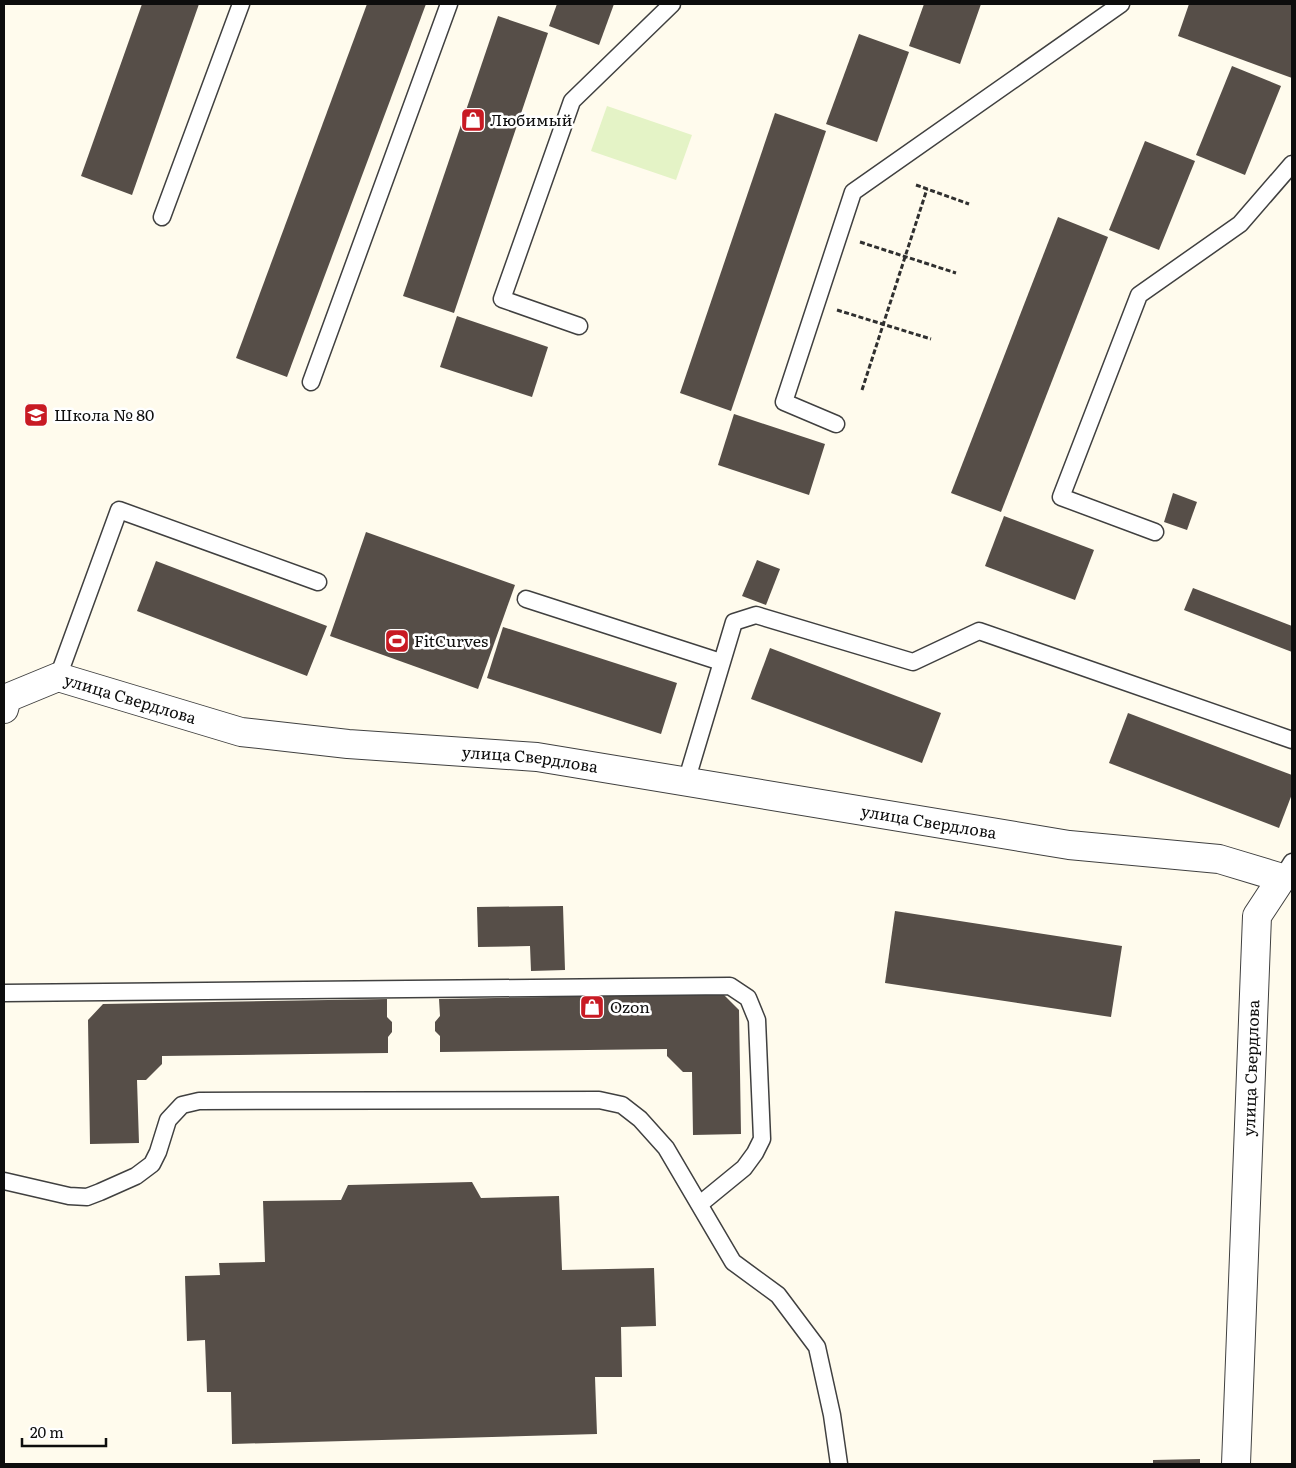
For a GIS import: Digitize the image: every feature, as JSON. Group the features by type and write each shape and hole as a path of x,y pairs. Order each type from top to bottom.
{"street":[{"name":"улица Свердлова","path":"5,701 58,677 241,732 348,744 538,757 1069,844 1219,859 1287,870 1257,916 1236,1464"}],"lane":[{"path":"162,217 242,4"},
{"path":"311,382 449,4"},
{"path":"579,326 502,299 572,101 672,4"},
{"path":"836,424 784,402 853,192 1121,4"},
{"path":"1155,532 1061,497 1139,295 1240,224 1292,164"},
{"path":"58,677 119,510 318,582"},
{"path":"526,599 721,662"},
{"path":"686,782 734,622 756,615 913,662 979,631 1292,740"},
{"path":"4,993 730,986 748,998 757,1020 762,1139 744,1168 700,1204"},
{"path":"4,1181 69,1196 87,1197 94,1195 136,1176 152,1164 158,1152 168,1120 182,1105 199,1101 599,1100 622,1105 640,1118 666,1148 734,1262 778,1295 817,1347 832,1415 839,1464"}],"path":[{"path":"916,185 969,204"},
{"path":"862,390 927,189"},
{"path":"857,241 956,273"},
{"path":"834,309 931,339"}],"green space":[{"path":"607,106 692,135 676,180 591,151"}],"building":[{"path":"142,4 199,4 132,195 81,176"},
{"path":"367,4 426,4 287,377 236,358"},
{"path":"557,4 614,4 599,45 549,26"},
{"path":"924,4 981,4 960,64 909,46"},
{"path":"1189,4 1292,4 1292,78 1178,36"},
{"path":"498,16 548,33 454,313 403,296"},
{"path":"859,34 909,52 877,142 826,124"},
{"path":"1232,66 1281,86 1245,175 1196,155"},
{"path":"775,113 826,131 731,411 680,393"},
{"path":"1145,141 1195,161 1159,250 1109,230"},
{"path":"1058,217 1108,237 1001,512 951,493"},
{"path":"457,316 548,347 532,397 440,367"},
{"path":"734,414 825,444 809,495 718,465"},
{"path":"1173,493 1197,502 1187,530 1164,522"},
{"path":"1004,516 1094,550 1075,600 985,566"},
{"path":"366,532 515,585 478,689 330,636"},
{"path":"757,560 780,569 766,605 742,596"},
{"path":"156,561 327,626 307,676 137,611"},
{"path":"1193,588 1292,626 1292,652 1184,610"},
{"path":"503,627 677,683 661,734 487,678"},
{"path":"770,648 941,713 922,763 751,699"},
{"path":"1128,713 1292,775 1292,794 1279,828 1109,763"},
{"path":"563,906 565,970 531,971 530,946 478,947 477,907"},
{"path":"895,911 1122,946 1111,1017 885,983"},
{"path":"723,994 739,1010 741,1134 693,1135 692,1072 683,1072 667,1056 667,1049 440,1052 440,1036 435,1031 435,1022 440,1016 439,999"},
{"path":"387,999 387,1017 392,1022 392,1032 388,1037 388,1053 162,1056 162,1064 146,1080 137,1080 139,1143 90,1144 88,1020 103,1004"},
{"path":"472,1182 481,1198 559,1196 562,1270 654,1268 656,1326 621,1327 622,1377 595,1377 597,1434 232,1444 231,1392 207,1392 205,1340 187,1341 185,1276 220,1275 219,1263 265,1262 263,1201 341,1200 348,1185"},
{"path":"1200,1459 1200,1464 1153,1464 1153,1460"}],"place":[{"name":"Любимый","path":"473,120"},
{"name":"Школа № 80","path":"36,415"},
{"name":"FitCurves","path":"397,641"},
{"name":"Ozon","path":"592,1007"}]}
